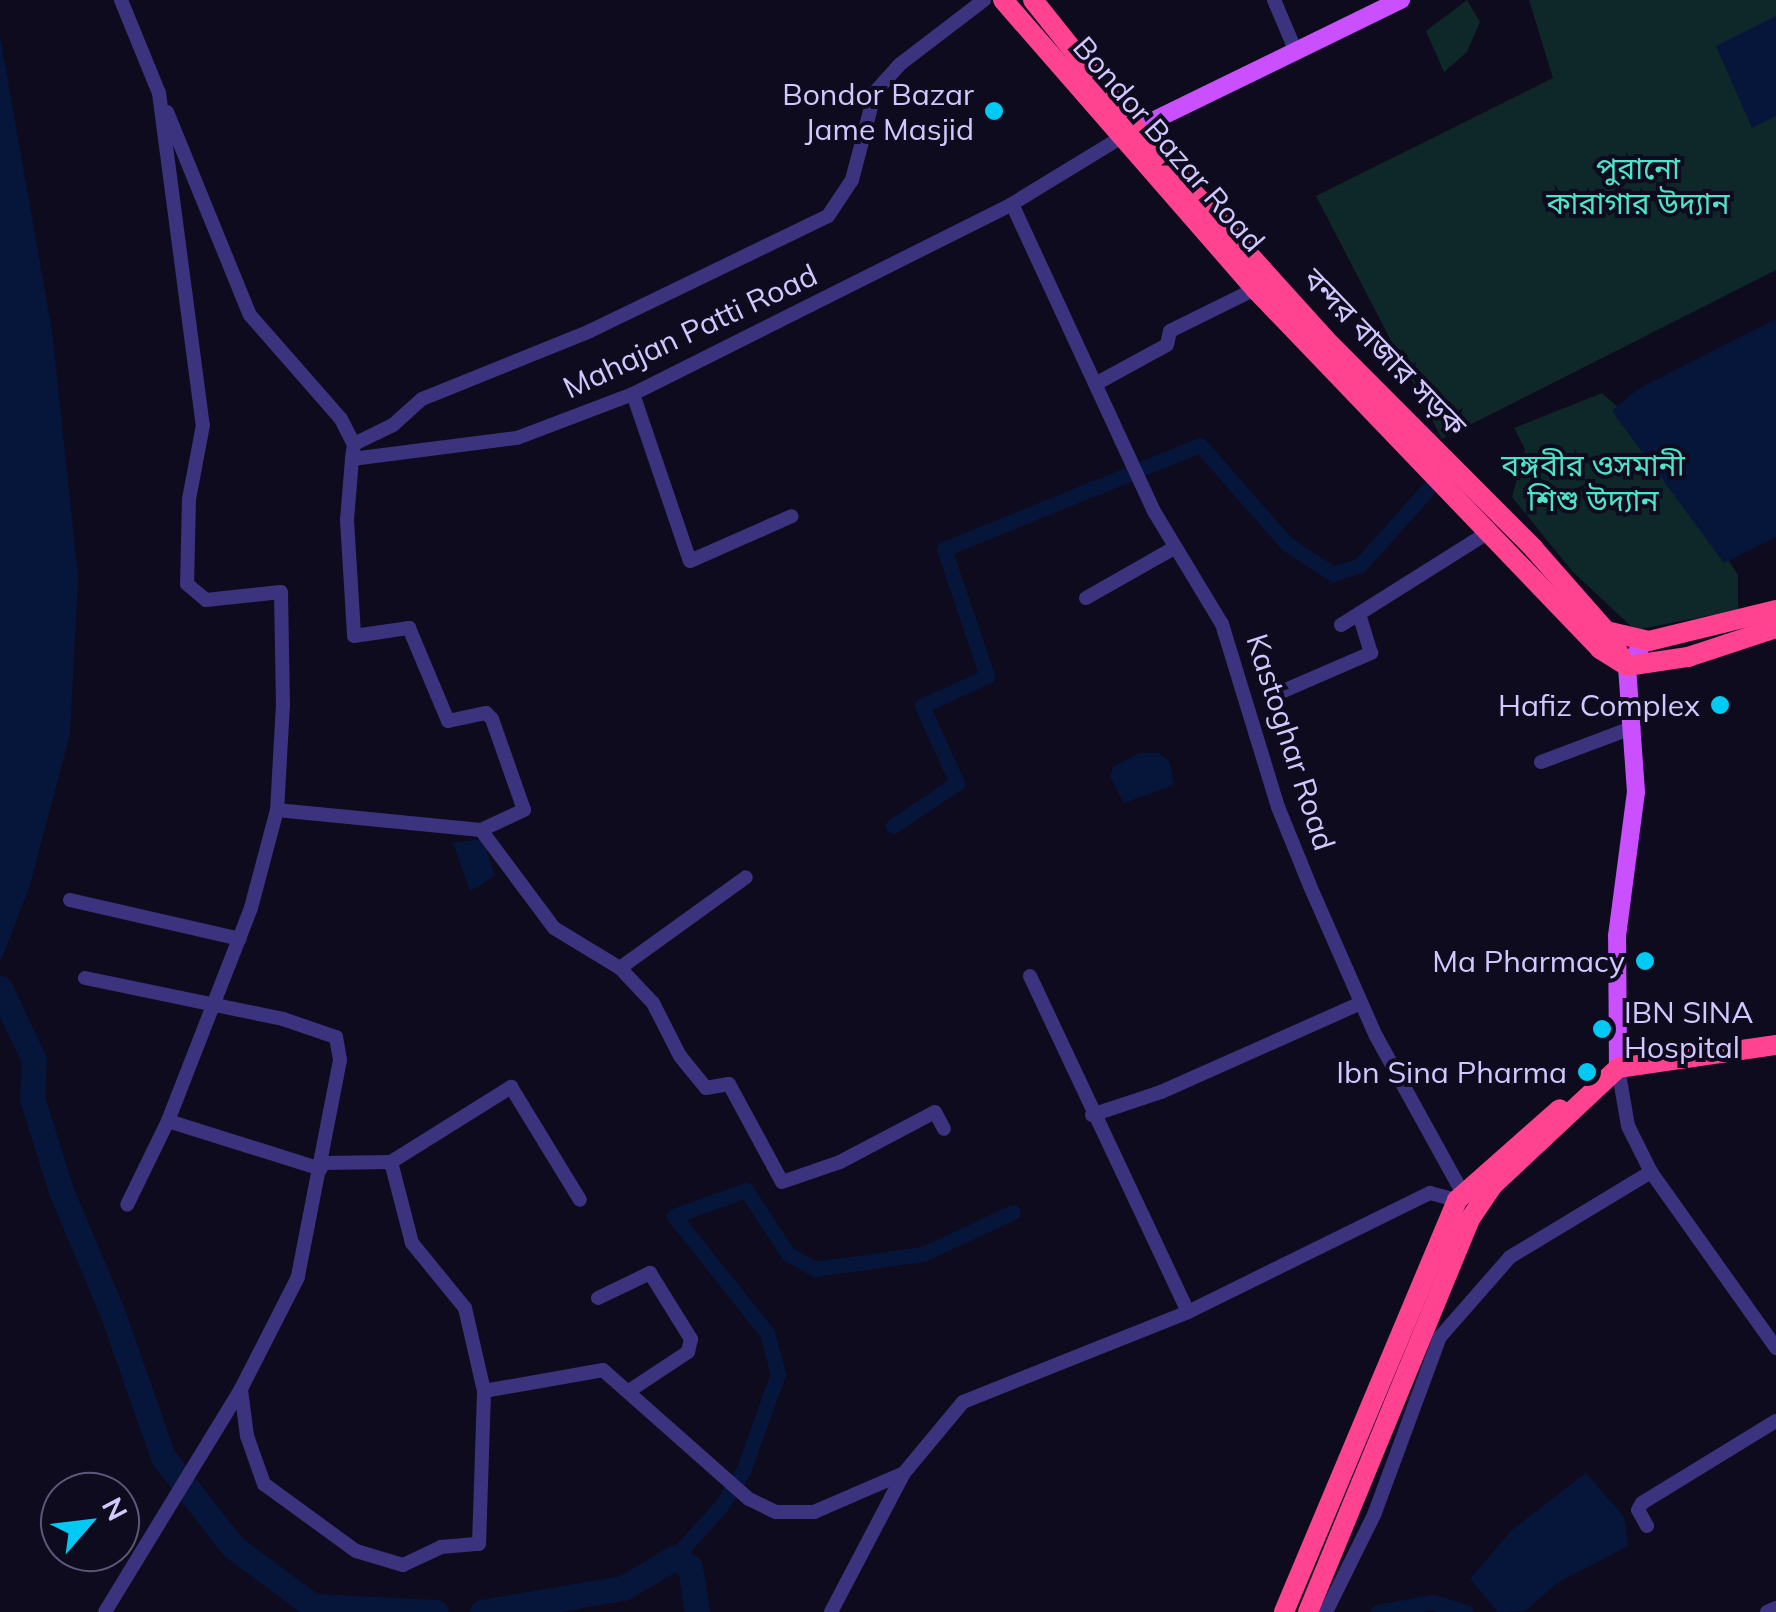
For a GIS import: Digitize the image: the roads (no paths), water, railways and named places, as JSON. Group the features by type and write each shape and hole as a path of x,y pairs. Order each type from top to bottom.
{"highway":[{"name":"Bondor Bazar Road","path":"1003,0 1129,133 1255,289 1600,649 1627,666"},
{"name":"বন্দর বাজার সড়ক","path":"1033,0 1129,133 1326,339 1498,510 1606,631 1627,666"},
{"path":"1606,631 1645,640 1776,610"},
{"path":"1627,666 1657,664 1776,628"},
{"path":"1308,1612 1470,1218 1492,1186 1618,1068 1776,1044"},
{"path":"1284,1612 1460,1196 1566,1104 1592,1090"}],"main road":[{"path":"1129,133 1294,47 1401,0"},
{"path":"1627,666 1645,640"},
{"path":"1632,698 1657,664"},
{"name":"বন্দর বাজার সড়ক","path":"1618,1068 1617,936 1636,792 1627,666"}],"street":[{"path":"122,0 250,315 341,418 353,452 347,520 354,636 409,628 448,721 486,713 492,718 524,810 481,830 277,810"},
{"path":"353,452 393,426 422,400 590,331 828,216 852,180 875,92 899,65 984,0"},
{"path":"1274,0 1294,47"},
{"path":"126,1205 168,1121 240,939 277,810 281,592 206,600 187,584 189,500 203,425 159,92"},
{"name":"Mahajan Patti Road","path":"353,452 517,438 633,394 1012,204 1129,133"},
{"name":"Kastoghar Road","path":"1012,204 1174,548 1234,651 1278,807 1361,1002 1460,1196"},
{"path":"1098,382 1167,345 1170,332 1255,289"},
{"path":"633,394 690,562 792,516"},
{"path":"1341,625 1490,530"},
{"path":"1086,598 1174,548"},
{"path":"1274,695 1371,653 1360,614"},
{"path":"1541,762 1634,727"},
{"path":"481,830 554,928 620,968 653,1003 680,1056 706,1088 729,1084 782,1182 840,1162 935,1112 944,1129"},
{"path":"620,968 746,877"},
{"path":"70,900 240,939"},
{"path":"1030,976 1092,1115 1188,1312"},
{"path":"85,978 336,1037 340,1060 298,1277 241,1389 159,1517 105,1612"},
{"path":"1092,1115 1161,1092 1361,1002"},
{"path":"1618,1068 1628,1126 1652,1172 1776,1348"},
{"path":"168,1121 322,1166 392,1162 511,1087 580,1200"},
{"path":"241,1389 247,1436 264,1484 356,1552 403,1565 441,1547 479,1544 484,1391 465,1308 412,1243 392,1162"},
{"path":"1326,1612 1374,1515 1440,1337 1510,1257 1652,1172"},
{"path":"831,1612 904,1473 963,1402 1188,1312 1430,1193 1460,1196"},
{"path":"598,1298 650,1273 691,1339 688,1352 629,1391"},
{"path":"484,1391 596,1368 629,1391 748,1500 776,1512 814,1512 904,1473"},
{"path":"1647,1526 1638,1510 1642,1503 1776,1421"},
{"path":"1767,1612 1776,1608"}],"water":[{"path":"1776,16 1776,116 1752,128 1716,46"},
{"path":"0,37 52,331 78,577 70,734 30,885 0,963"},
{"path":"1776,319 1776,537 1724,563 1612,411 1638,389"},
{"path":"1140,753 1158,753 1169,761 1174,785 1124,803 1110,777 1113,767"},
{"path":"483,839 495,876 470,891 453,843"},
{"path":"1586,1473 1624,1517 1628,1546 1557,1583 1525,1611 1498,1612 1470,1579 1512,1530"}],"waterway":[{"path":"893,826 957,783 922,706 987,676 944,549 1200,445 1287,544 1333,574 1360,565 1429,488"},
{"path":"0,988 34,1060 32,1098 61,1191 112,1312 163,1457 233,1547 313,1606 436,1612"},
{"path":"674,1558 721,1506 743,1471 778,1374 767,1333 674,1216 746,1190 788,1254 815,1269 923,1254 1013,1212"},
{"path":"482,1612 623,1588 674,1558 690,1567 697,1612"},
{"path":"1378,1612 1433,1602 1465,1612"}],"place":[{"name":"Bondor Bazar Jame Masjid","path":"994,111"},
{"name":"Hafiz Complex","path":"1720,705"},
{"name":"Ma Pharmacy","path":"1645,961"},
{"name":"IBN SINA Hospital","path":"1602,1029"},
{"name":"Ibn Sina Pharma","path":"1587,1072"}],"park label":[{"name":"পুরানো কারাগার উদ্যান","path":"1638,185"},
{"name":"বঙ্গবীর ওসমানী শিশু উদ্যান","path":"1593,482"}]}
